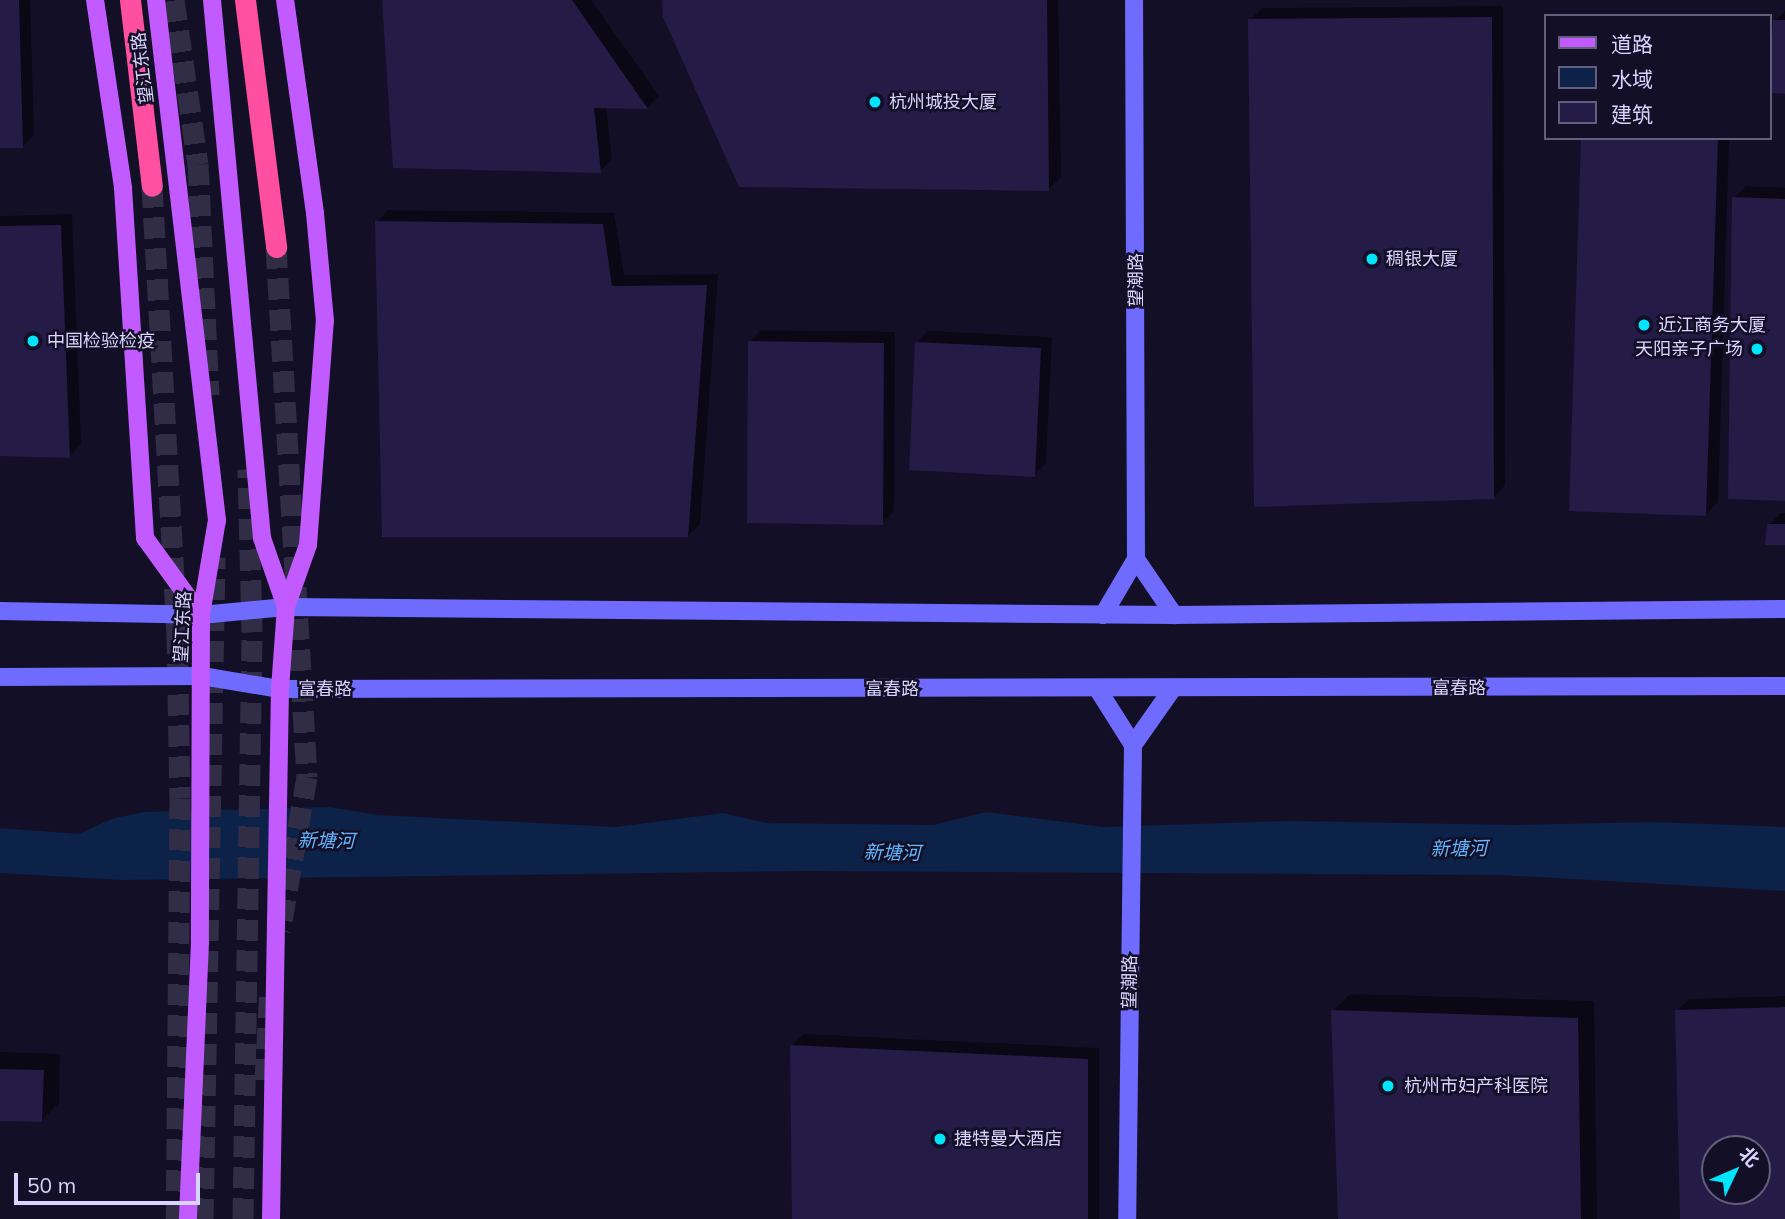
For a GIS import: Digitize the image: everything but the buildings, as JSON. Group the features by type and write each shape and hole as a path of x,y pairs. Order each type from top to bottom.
{"highway":[{"path":"130,0 152,186"},
{"path":"245,0 276,247"}],"main road":[{"path":"95,0 123,188 145,538 201,615"},
{"name":"望江东路","path":"156,0 217,520 201,615 200,938 188,1219"},
{"path":"212,0 262,538 286,607"},
{"path":"271,1219 273,925 280,689 286,607 308,545 325,321 315,213 285,0"}],"street":[{"name":"望潮路","path":"1134,0 1136,559"},
{"path":"1103,615 1136,559 1174,615"},
{"path":"0,611 201,615 286,607 1174,615 1785,609"},
{"name":"富春路","path":"0,677 202,676 280,689 1785,686"},
{"path":"1097,688 1133,745 1173,688"},
{"name":"望潮路","path":"1127,1219 1133,745"}],"water":[{"name":"新塘河","path":"329,807 378,815 616,827 723,813 766,823 933,825 986,812 1103,827 1290,821 1515,825 1654,822 1785,827 1785,891 1500,875 806,871 122,880 0,873 0,828 79,834 114,818 145,812"}],"tunnel":[{"path":"174,0 198,164 209,395"},
{"path":"152,186 177,632 180,798 176,1219"},
{"path":"276,247 307,777 280,931"},
{"path":"243,1219 252,632 248,469"},
{"path":"203,1219 215,557"},
{"path":"265,1080 270,987"}],"place":[{"name":"杭州城投大厦","path":"875,102"},
{"name":"稠银大厦","path":"1372,259"},
{"name":"近江商务大厦","path":"1644,325"},
{"name":"中国检验检疫","path":"33,341"},
{"name":"天阳亲子广场","path":"1757,349"},
{"name":"杭州市妇产科医院","path":"1388,1086"},
{"name":"捷特曼大酒店","path":"940,1139"}]}
